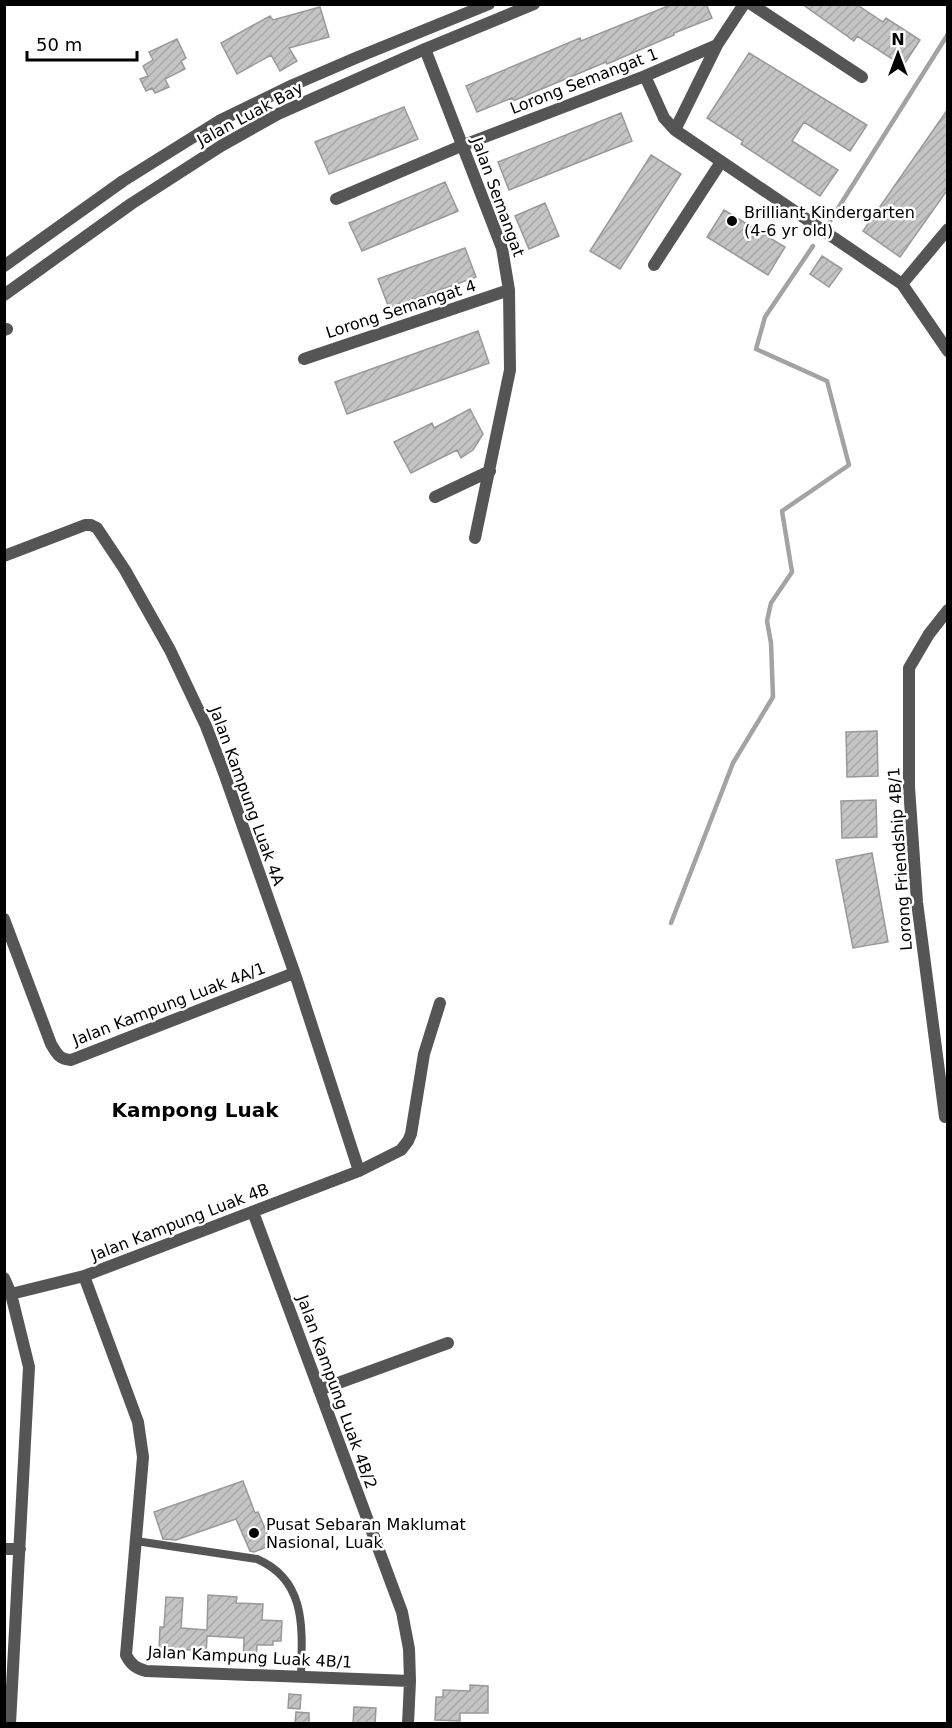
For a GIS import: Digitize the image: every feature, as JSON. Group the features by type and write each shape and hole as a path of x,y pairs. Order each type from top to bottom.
{"street":[{"name":"Jalan Luak Bay","path":"4,266 123,181 219,121 325,71 489,4"},
{"name":"Jalan Luak Bay","path":"4,295 131,204 221,146 278,114 534,4"},
{"path":"675,130 717,45 744,4"},
{"path":"751,4 862,77"},
{"name":"Lorong Semangat 1","path":"336,199 461,146 645,76 717,45"},
{"name":"Jalan Semangat","path":"425,49 502,248 509,290 510,370 475,538"},
{"path":"645,76 664,118 675,130 902,284 948,351"},
{"path":"654,265 722,162"},
{"path":"902,284 948,230"},
{"name":"Lorong Semangat 4","path":"304,359 509,290"},
{"path":"435,497 490,471"},
{"name":"Jalan Kampung Luak 4A","path":"4,556 85,525 91,525 97,528 125,570 170,650 224,773 296,976 359,1171"},
{"name":"Lorong Friendship 4B/1","path":"945,1117 917,902 909,787 909,668 929,634 948,610"},
{"name":"Jalan Kampung Luak 4A/1","path":"4,919 51,1044 58,1057 65,1059 71,1060 296,976"},
{"name":"Jalan Kampung Luak 4B","path":"11,1294 84,1276 359,1171 401,1150 408,1141 424,1054 440,1003"},
{"path":"933,1022 948,1020"},
{"name":"Jalan Kampung Luak 4B/2","path":"253,1212 402,1612 409,1649 408,1724"},
{"name":"Jalan Kampung Luak 4B/1","path":"84,1276 138,1422 142,1441 143,1457 126,1655 135,1668 146,1671 410,1681"},
{"path":"4,1278 11,1294 29,1367 10,1724"},
{"path":"319,1390 448,1343"},
{"path":"4,1549 20,1549"}],"lane":[{"path":"136,1541 257,1559 273,1566 282,1576 294,1597 302,1622 301,1677"}],"building":[{"path":"673,4 706,4 712,18 607,64 606,62 513,101 512,98 477,112 466,86 580,38 581,41"},
{"path":"802,4 856,4 883,22 886,18 920,40 903,66 857,36 854,41"},
{"path":"320,7 329,37 289,48 297,61 280,71 271,55 237,74 221,43 270,16 273,20"},
{"path":"177,39 186,58 181,61 185,69 165,79 169,87 155,93 152,88 146,91 140,79 148,76 143,66 153,60 149,52"},
{"path":"749,53 867,125 850,151 804,122 792,141 838,170 820,196 741,144 743,141 707,118"},
{"path":"404,107 418,139 329,174 315,142"},
{"path":"948,109 948,189 900,257 863,231"},
{"path":"621,113 632,141 509,190 498,162"},
{"path":"651,155 681,174 620,269 590,251"},
{"path":"445,182 458,211 362,251 349,223"},
{"path":"545,203 559,236 529,249 515,216"},
{"path":"724,210 785,247 768,275 707,237"},
{"path":"465,248 476,277 389,308 378,279"},
{"path":"822,256 842,269 829,287 810,274"},
{"path":"478,331 489,363 347,414 335,382"},
{"path":"470,409 483,434 473,450 461,458 457,450 411,473 394,442 432,423 434,428"},
{"path":"877,731 878,776 847,777 846,732"},
{"path":"876,800 877,837 842,838 841,801"},
{"path":"872,853 888,942 853,948 836,860"},
{"path":"243,1481 255,1513 258,1512 272,1545 254,1552 250,1551 236,1519 176,1540 163,1539 154,1512"},
{"path":"208,1595 237,1597 236,1603 263,1604 262,1620 282,1621 281,1641 273,1641 273,1645 257,1645 256,1662 243,1662 244,1638 207,1636 206,1656 193,1655 193,1650 159,1649 160,1627 164,1627 166,1597 183,1598 181,1628 207,1630"},
{"path":"470,1685 488,1686 488,1713 460,1713 460,1721 435,1720 436,1697 443,1697 443,1690 470,1691"},
{"path":"289,1694 301,1695 300,1709 288,1708"},
{"path":"354,1707 376,1708 375,1724 353,1724"},
{"path":"296,1712 309,1713 309,1724 295,1724"}],"waterway":[{"path":"830,221 948,34"},
{"path":"671,923 733,763 773,697 771,643 767,621 771,603 792,572 782,511 849,465 827,381 756,349 765,317 813,246"}],"place":[{"name":"Brilliant Kindergarten (4-6 yr old)","path":"732,221"},
{"name":"Pusat Sebaran Maklumat Nasional, Luak","path":"254,1533"}],"district":[{"name":"Kampong Luak","path":"195,1110"}]}
